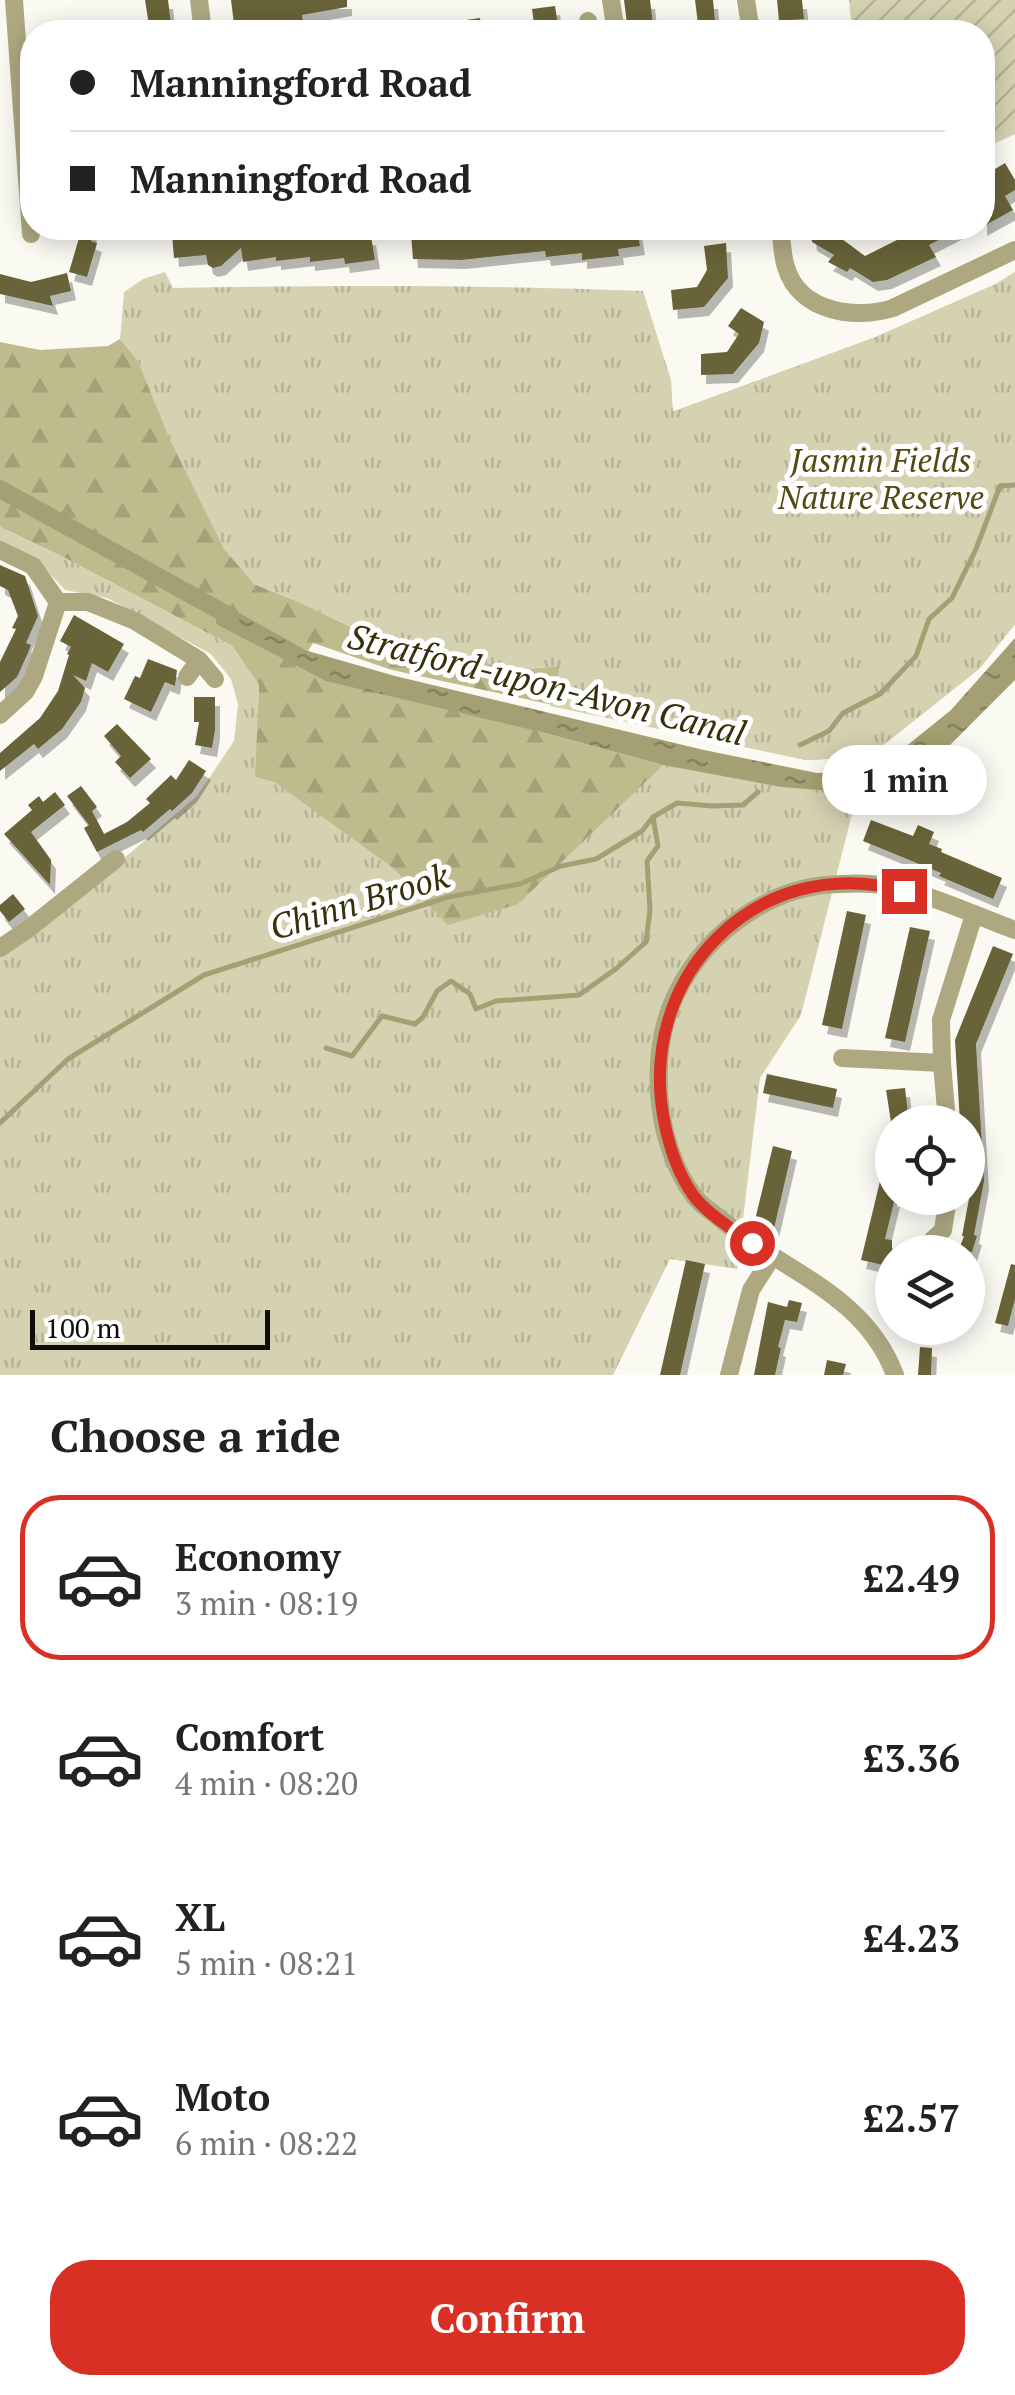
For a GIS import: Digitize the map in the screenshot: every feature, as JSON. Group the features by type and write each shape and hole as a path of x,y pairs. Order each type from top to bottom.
{"street":[{"path":"14,0 20,83"},
{"path":"782,240 786,268 805,295 820,306 856,314 893,308 1015,250"},
{"path":"0,550 33,566 58,602"},
{"path":"58,602 88,602 135,621 199,660 215,679"},
{"path":"0,714 25,692 34,676 58,602"},
{"path":"187,677 199,660"},
{"path":"0,948 116,859"},
{"path":"86,860 98,875"},
{"path":"895,1375 879,1341 861,1318 824,1288 733,1230 695,1198 670,1148 660,1089 663,1033 671,1006 704,950 749,912 806,888 884,885 1015,930"},
{"path":"946,1105 941,1020 974,916"},
{"path":"842,1058 942,1063"},
{"path":"729,1375 751,1290 772,1257"}],"green space":[{"path":"849,0 1015,0 1015,134 995,143 995,20 851,20"},
{"name":"Jasmin Fields Nature Reserve","path":"165,272 173,288 408,286 643,291 671,380 673,412 876,337 1015,272 1015,624 979,669 868,757 806,760 550,706 560,666 518,670 376,639 254,584 224,549 170,440 137,359 120,339 124,292 143,279"},
{"name":"Jasmin Fields Nature Reserve","path":"1015,272 1015,624 979,669 868,757 806,760 392,670 313,643 308,651 212,599 216,624 541,732 663,765 781,787 859,793 677,907 0,1020 276,783 254,777 259,685 232,646 0,527 0,342 40,350 108,346 120,339 137,359 254,584 376,639 518,670 561,666 672,412 876,337"},
{"path":"0,527 232,646 259,685 255,777 276,783 393,868 448,925 518,904 663,765 781,787 859,793 801,1015 760,1078 737,1269 670,1259 613,1375 0,1375 0,954 28,940 197,796 234,741 238,704 231,679 211,654 107,598 65,590 36,559 0,543"}],"water":[{"path":"212,598 308,651 395,676 817,773 864,770 889,760 951,710 1015,638 1015,680 923,772 859,793 781,787 663,765 326,681 216,624"}],"building":[{"path":"145,0 168,0 170,20 148,20"},
{"path":"231,0 347,0 347,7 302,15 303,20 234,20"},
{"path":"624,0 650,0 652,20 626,20"},
{"path":"695,0 713,0 715,20 698,20"},
{"path":"777,0 802,0 804,19 779,20"},
{"path":"555,6 557,20 533,20 532,9"},
{"path":"1005,163 1015,180 1015,190 1005,196 1013,210 995,220 995,169"},
{"path":"78,240 97,243 87,277 69,272"},
{"path":"172,240 372,240 375,260 345,264 344,258 310,262 310,257 276,261 276,257 243,262 241,248 221,266 213,268 206,255 174,258"},
{"path":"411,240 639,240 640,246 618,249 619,256 582,260 582,253 546,257 545,251 461,260 413,259"},
{"path":"843,240 865,256 897,240 939,240 929,245 936,257 887,280 873,282 850,268 847,272 828,262 834,255 812,242"},
{"path":"726,243 728,278 704,307 673,310 671,290 697,287 707,270 704,246"},
{"path":"67,273 71,291 50,296 53,306 0,294 0,274 31,282"},
{"path":"741,308 764,322 759,343 733,374 701,375 701,354 727,352 739,334 728,326"},
{"path":"0,565 25,576 38,616 17,677 0,692 0,662 18,616 8,590 0,586"},
{"path":"74,615 124,644 108,672 92,663 86,681 73,675 85,688 81,702 62,729 38,749 34,744 0,771 0,753 40,718 58,691 71,647 60,641"},
{"path":"148,659 177,670 175,686 165,682 151,712 124,699"},
{"path":"194,697 215,697 212,748 195,745 199,722 194,722"},
{"path":"117,724 151,759 130,778 115,762 121,756 104,736"},
{"path":"189,760 206,771 192,793 143,832 97,852 84,828 89,825 67,796 81,786 97,807 92,811 104,834 150,803 146,799 171,775 176,780"},
{"path":"55,792 65,805 31,832 51,860 50,885 4,834 32,810 28,805 39,796 43,802"},
{"path":"871,820 913,836 918,825 934,832 929,844 1002,878 993,899 863,841"},
{"path":"13,894 25,909 9,922 0,905"},
{"path":"847,911 866,915 842,1029 822,1025"},
{"path":"910,927 930,931 905,1042 885,1038"},
{"path":"993,946 1013,954 976,1044 980,1105 959,1105 955,1040"},
{"path":"767,1074 837,1089 833,1108 763,1093"},
{"path":"905,1088 907,1105 888,1105 886,1090"},
{"path":"773,1146 792,1151 773,1233 753,1228"},
{"path":"875,1202 875,1215 891,1215 886,1235 875,1235 875,1263 861,1260"},
{"path":"966,1215 978,1215 974,1235 962,1235"},
{"path":"686,1260 705,1264 680,1375 660,1375"},
{"path":"1011,1264 1015,1265 1015,1299 1008,1326 995,1323"},
{"path":"789,1300 802,1303 797,1322 785,1320 775,1375 754,1375 768,1302 787,1307"},
{"path":"920,1347 932,1348 931,1375 918,1375"},
{"path":"827,1360 846,1364 843,1375 824,1375"}],"waterway":[{"name":"Chinn Brook","path":"800,745 829,731 843,713 880,694 916,656 929,619 952,598 1000,486 1015,485"},
{"name":"Stratford-upon-Avon Canal","path":"0,489 231,617"},
{"name":"Chinn Brook","path":"0,1123 68,1059 204,975 448,897 520,884 561,866 596,859 642,831 653,817 677,803 743,805 758,792"},
{"path":"326,1048 352,1056 382,1016 415,1024 437,991 451,981 470,994 476,1009 496,1001 579,995 646,942 650,910 647,861 658,846 653,817"}],"route":[{"path":"752,1243 695,1198 670,1148 662,1114 660,1061 671,1006 704,950 767,902 822,885 884,885 904,891"}]}
